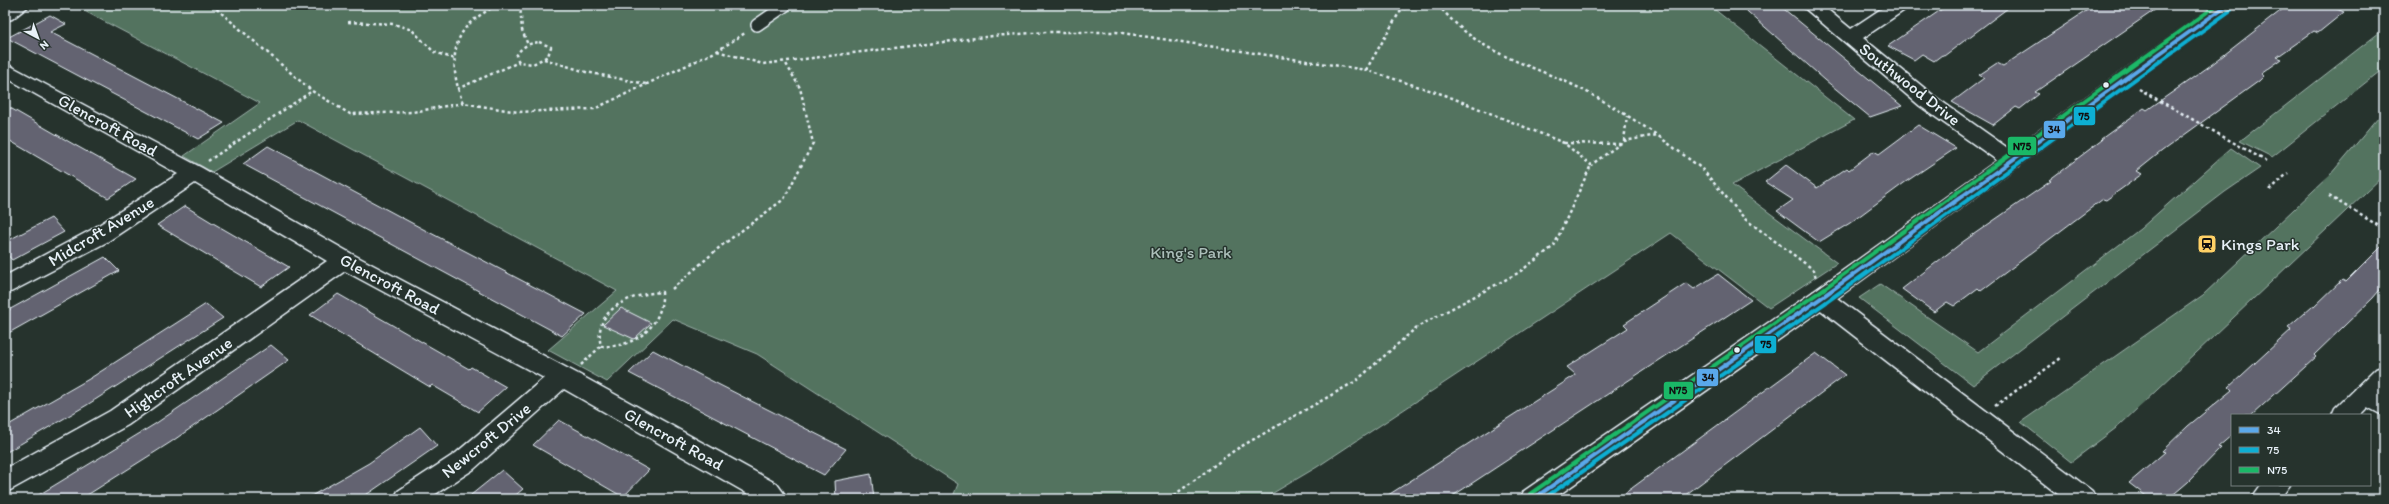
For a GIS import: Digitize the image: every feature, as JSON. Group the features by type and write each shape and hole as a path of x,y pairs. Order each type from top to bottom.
{"street":[{"path":"5,15 21,5"},
{"name":"Southwood Drive","path":"1810,5 1927,101 2012,161"},
{"path":"1850,38 1900,5"},
{"path":"1534,499 1821,298 2012,161 2122,79 2227,5"},
{"name":"Glencroft Road","path":"5,69 193,172 344,260 564,378 761,488 775,499"},
{"name":"Midcroft Avenue","path":"5,286 99,236 193,172"},
{"name":"Highcroft Avenue","path":"5,482 119,418 344,260"},
{"path":"1821,298 2083,499"},
{"path":"2346,414 2374,400 2384,375"},
{"name":"Newcroft Drive","path":"407,499 465,461 564,378"},
{"path":"2264,499 2276,486"}],"lane":[{"path":"757,26 786,5"}],"path":[{"path":"212,5 312,91 350,114 413,112 463,103 518,112 594,109 717,51 757,26"},
{"path":"463,103 457,89 453,68 455,58 468,26 496,5"},
{"path":"520,5 522,30 528,45"},
{"path":"1366,70 1399,13 1409,5"},
{"path":"1438,5 1470,39 1521,64 1561,80 1601,100 1657,135 1701,168 1745,219 1814,270 1821,298"},
{"path":"348,22 394,24 412,30 434,52 455,58"},
{"path":"717,51 763,64 993,36 1046,32 1116,32 1366,70 1445,95 1564,143 1591,165"},
{"path":"457,89 519,62 533,64 544,60 550,53 548,45 540,42 528,45 517,53 519,62"},
{"path":"544,60 586,72 646,84"},
{"path":"672,289 721,246 784,199 813,143 800,88 785,62"},
{"path":"2122,79 2266,161"},
{"path":"193,172 312,91"},
{"path":"1624,141 1627,116"},
{"path":"1169,499 1235,450 1356,381 1417,327 1518,273 1554,246 1575,204 1591,165 1624,141 1657,135"},
{"path":"1564,143 1620,144"},
{"path":"2270,190 2288,174"},
{"path":"2329,196 2384,229"},
{"path":"662,292 664,302 659,316 635,340 624,346 608,348 601,346 596,336 599,324 611,312 628,298 642,293 662,292"},
{"path":"564,378 601,346"},
{"path":"1978,419 2061,358"}],"green space":[{"name":"King's Park","path":"73,5 1709,5 1854,120 1732,185 1837,263 1769,308 1671,233 1317,467 1263,499 952,499 958,484 757,354 673,319 607,382 548,350 617,291 298,120 212,172 184,156 260,103"},
{"path":"2384,29 2384,68 2272,157 2240,141"},
{"path":"2384,111 2384,175 2120,425 2071,462 2021,422 2203,295 2330,175"},
{"path":"2231,148 2260,168 2225,192 1973,385 1859,298 1880,284 1978,352 2140,229"}],"building":[{"path":"1740,5 1779,5 1902,106 1870,117 1825,80"},
{"path":"1948,5 2012,5 1944,56 1942,55 1934,61 1922,54 1914,60 1888,46"},
{"path":"2095,5 2162,5 2035,92 2039,94 2020,109 2016,107 1993,125 1952,102 1984,78 1979,75 1997,63 2003,66"},
{"path":"2288,5 2328,5 2344,12 2318,33 2314,31 2277,57 2282,59 2261,74 2264,76 2259,81 2162,151 2137,171 2142,174 2106,200 2103,199 1981,291 1978,288 1954,306 1947,302 1934,312 1902,289 1964,241 2051,181 2049,180 2102,140 2101,139 2144,108 2147,110 2211,65"},
{"path":"50,15 66,24 50,32 224,123 198,139 7,38"},
{"path":"5,105 136,179 108,198 5,138"},
{"path":"1918,125 1956,148 1904,183 1850,223 1819,242 1777,211 1793,200 1765,182 1786,165 1817,188 1847,168 1849,170 1874,151 1879,154"},
{"path":"268,146 586,314 562,336 243,164"},
{"path":"185,206 289,267 261,287 157,225"},
{"path":"51,218 64,232 12,260 5,252 5,242"},
{"path":"2384,244 2384,285 2373,298 2314,355 2316,357 2253,414 2231,414 2231,436 2218,447 2221,448 2188,482 2168,499 2150,499 2129,483 2165,452 2162,451 2188,426 2232,390 2229,387 2292,329 2288,327 2312,306 2314,307 2342,280 2346,282"},
{"path":"105,257 119,271 5,335 5,312"},
{"path":"1718,274 1751,300 1448,499 1382,499 1574,376 1575,374 1567,367 1628,328 1624,324 1686,283 1694,289"},
{"path":"338,294 469,369 471,367 506,387 478,412 432,385 430,387 310,315"},
{"path":"206,304 223,318 87,405 5,453 5,427 89,379"},
{"path":"621,308 651,323 634,339 603,325"},
{"path":"271,345 289,360 171,442 81,499 32,499 155,424"},
{"path":"653,350 846,449 824,475 629,373"},
{"path":"1816,353 1845,375 1680,499 1617,499"},
{"path":"559,420 649,470 623,497 533,445"},
{"path":"420,427 437,446 369,493 358,499 306,499 369,463"},
{"path":"502,470 523,489 511,499 466,499"},
{"path":"871,474 874,499 836,499 835,481"}],"transit line":[{"name":"N75","path":"1530,494 1818,293 2217,5"},
{"name":"34","path":"1533,499 1821,298 2227,5"},
{"name":"75","path":"1543,499 1825,303 2231,10"}],"place":[{"name":"Kings Park","path":"2207,244"}]}
